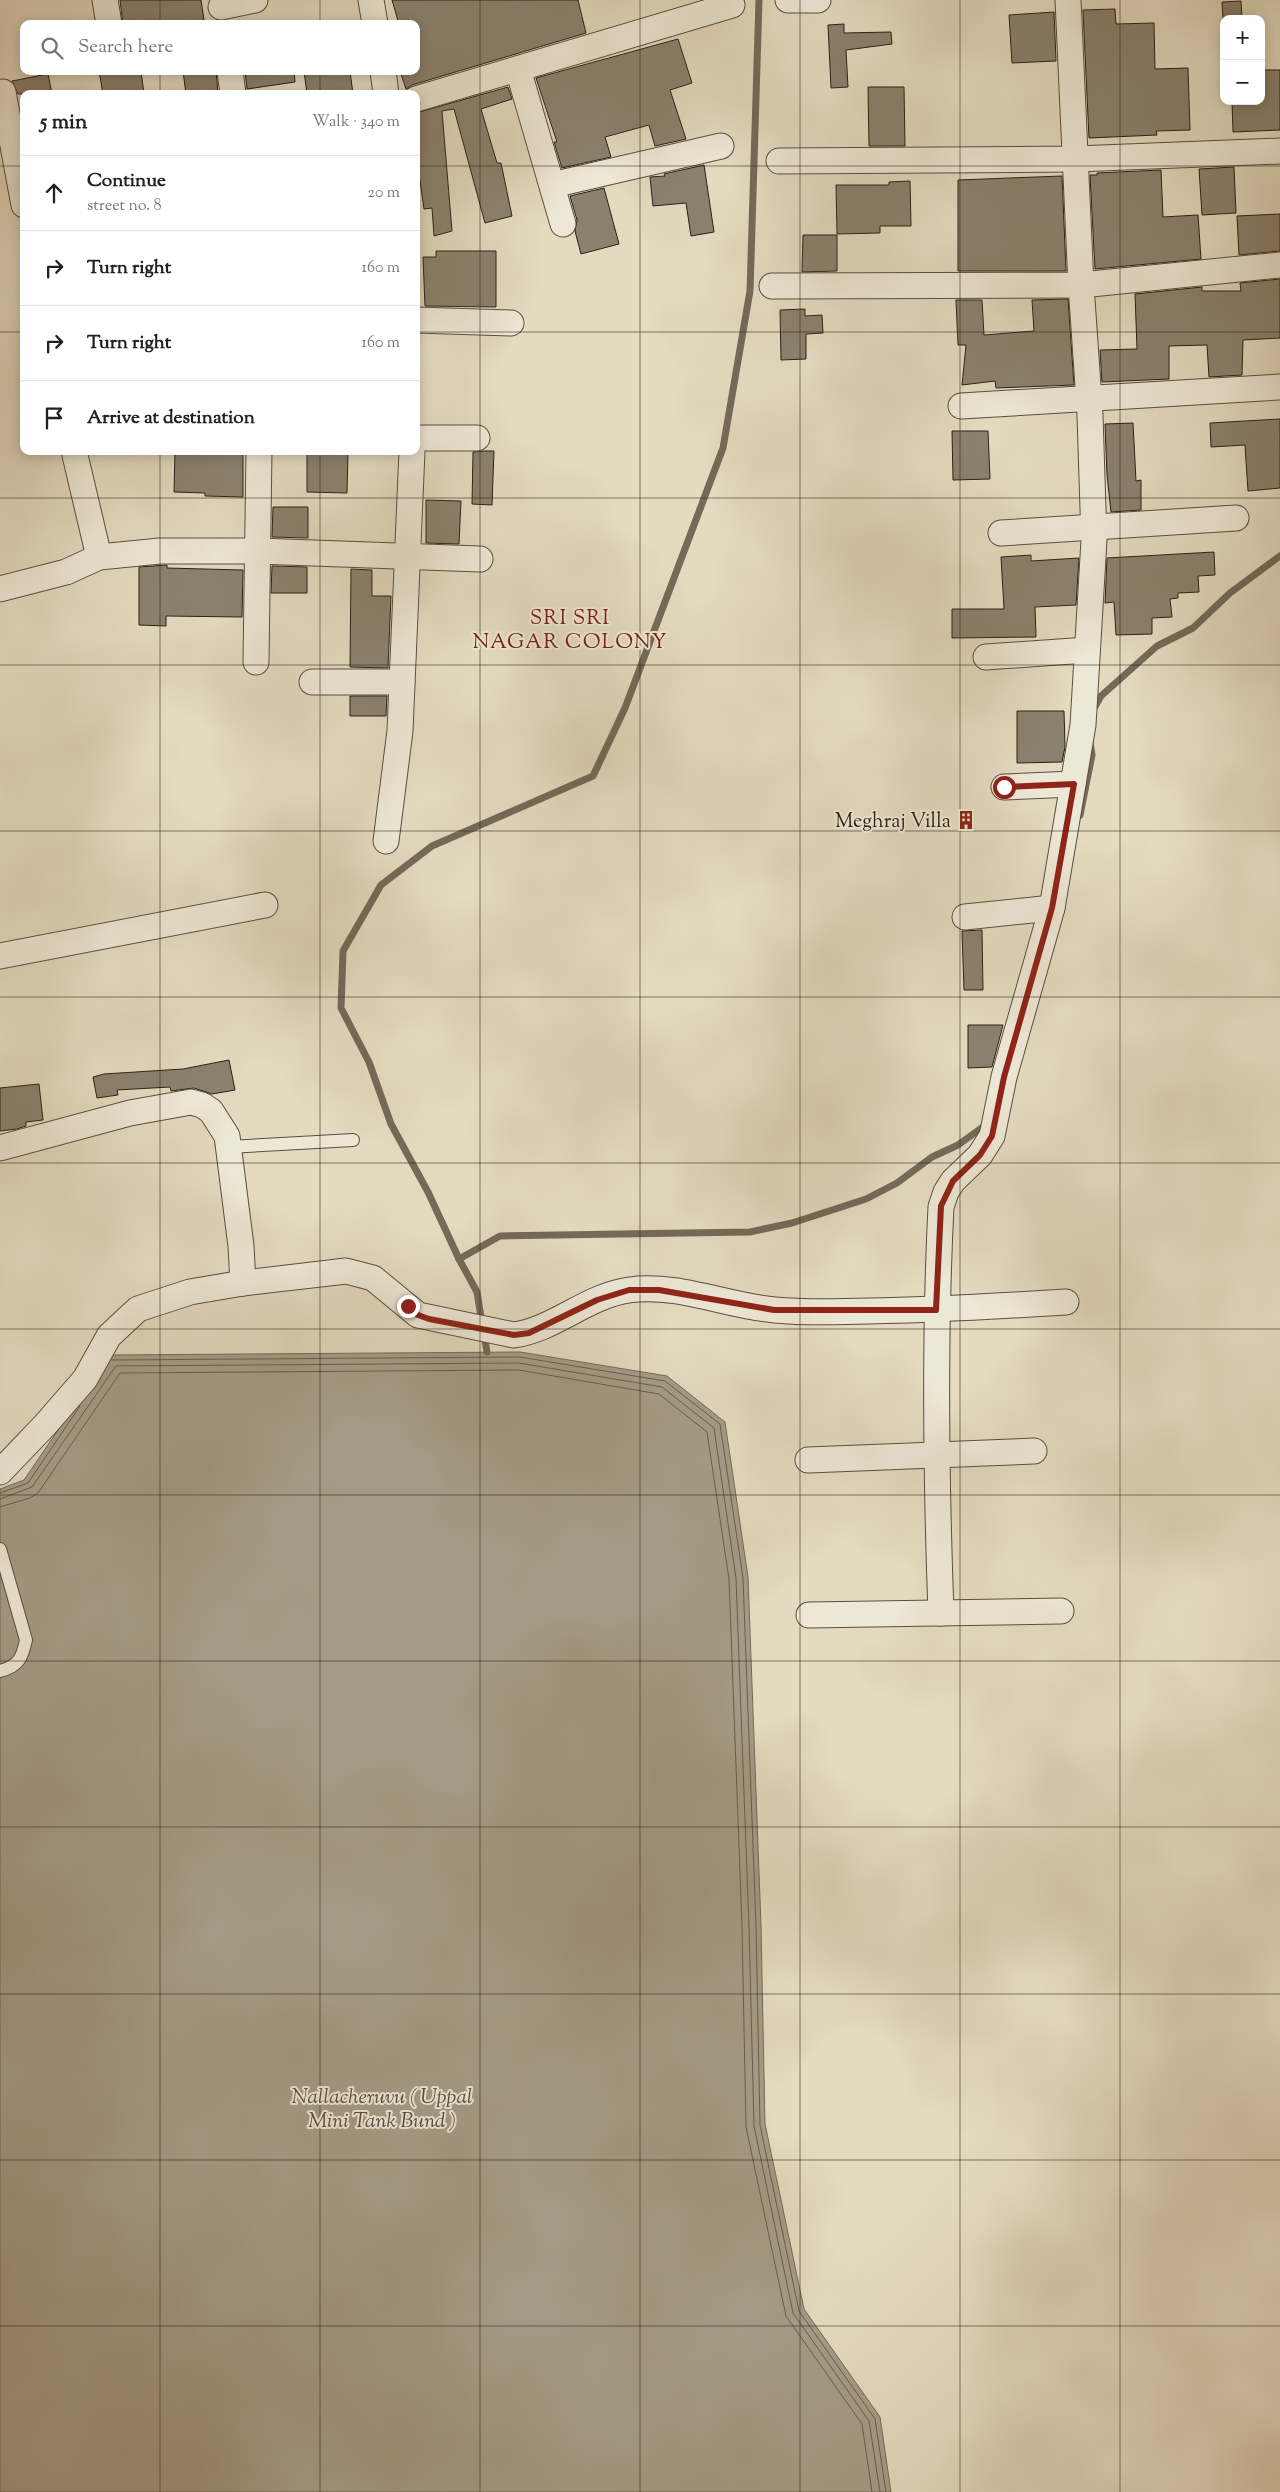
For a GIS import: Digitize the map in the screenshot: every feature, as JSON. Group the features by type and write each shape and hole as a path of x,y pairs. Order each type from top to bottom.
{"street":[{"path":"105,0 108,20"},
{"path":"221,10 255,0"},
{"path":"371,0 374,20"},
{"path":"788,0 818,0"},
{"path":"941,1613 936,1455 936,1310 941,1206 953,1181 980,1155 992,1136 1004,1077 1052,908 1083,725 1094,526 1068,0"},
{"path":"420,98 732,5"},
{"path":"518,69 563,224"},
{"path":"231,75 232,90"},
{"path":"384,75 385,90"},
{"path":"3,92 20,183"},
{"path":"552,185 721,146"},
{"path":"779,161 1076,159 1280,151"},
{"path":"772,286 1081,285 1280,265"},
{"path":"420,320 511,323"},
{"path":"961,406 1280,388"},
{"path":"420,438 478,438"},
{"path":"75,455 99,557"},
{"path":"256,662 259,455"},
{"path":"386,841 400,732 412,455"},
{"path":"1001,533 1236,518"},
{"path":"0,590 66,572 99,557 160,551 258,551 480,559"},
{"path":"986,657 1087,650"},
{"path":"312,682 402,682"},
{"path":"1004,787 1074,784"},
{"path":"0,956 265,905"},
{"path":"965,917 1052,908"},
{"path":"0,1148 130,1113 191,1102 202,1105 212,1111 227,1136 241,1246 243,1283"},
{"path":"0,1472 45,1425 85,1379 108,1336 138,1309 190,1292 243,1283 346,1271 373,1278 418,1315 429,1319 514,1335 529,1333 597,1300 629,1290 659,1290 774,1310 936,1310 1066,1302"},
{"path":"808,1460 1034,1451"},
{"path":"809,1615 1061,1611"}],"lane":[{"path":"228,1147 352,1140"},
{"path":"0,1549 26,1640 23,1654 13,1668 0,1671"}],"water":[{"name":"Nallacheruvu ( Uppal Mini Tank Bund )","path":"520,1352 667,1376 725,1422 748,1577 761,1926 765,2124 804,2309 880,2417 891,2492 0,2492 0,1489 24,1480 109,1355"}],"building":[{"path":"120,0 201,0 204,20 122,20"},
{"path":"392,0 578,0 586,33 412,85 406,89 401,75 420,75 420,20 398,20"},
{"path":"1241,1 1242,15 1223,15 1222,2"},
{"path":"1115,9 1116,24 1154,23 1155,69 1188,68 1190,130 1156,131 1157,135 1089,138 1083,10"},
{"path":"1054,12 1056,61 1012,63 1009,15"},
{"path":"844,24 844,33 891,32 892,44 846,50 848,87 831,88 828,25"},
{"path":"678,39 692,83 670,90 686,139 655,146 649,125 605,137 611,157 562,168 554,142 557,142 536,78"},
{"path":"1265,70 1280,70 1280,130 1233,132 1232,105 1265,105"},
{"path":"48,75 51,90 20,90 20,94 18,94 12,81"},
{"path":"100,75 142,75 143,90 102,90"},
{"path":"184,75 216,75 218,90 185,90"},
{"path":"245,75 294,75 295,82 247,89"},
{"path":"305,75 351,75 352,90 306,90"},
{"path":"508,87 512,99 481,109 497,163 501,163 512,216 485,223 454,109 442,111 452,231 434,236 432,208 424,209 420,181 420,112"},
{"path":"868,87 904,87 905,146 869,146"},
{"path":"704,165 714,232 691,236 686,203 653,206 650,177 665,176 664,174"},
{"path":"1234,167 1236,213 1202,215 1199,169"},
{"path":"1161,170 1163,217 1198,215 1201,259 1095,269 1090,175 1097,175 1097,173"},
{"path":"1062,176 1066,271 958,271 958,180"},
{"path":"910,181 911,226 880,226 880,233 837,234 836,185 889,185 889,182"},
{"path":"604,188 619,244 581,254 575,231 577,220 570,196"},
{"path":"1280,214 1280,251 1239,255 1237,216"},
{"path":"803,235 837,235 837,271 802,272"},
{"path":"436,251 496,251 496,307 425,306 423,257 436,257"},
{"path":"1280,279 1280,338 1243,340 1242,375 1209,377 1207,345 1169,346 1169,379 1102,382 1100,350 1137,349 1135,294 1202,287 1202,291 1241,291 1240,283"},
{"path":"1068,299 1074,385 996,388 995,381 962,385 966,345 958,345 956,300 982,300 984,335 1034,331 1032,300"},
{"path":"805,309 805,316 822,315 823,333 806,334 806,359 781,360 780,310"},
{"path":"1280,419 1280,488 1248,491 1245,445 1211,447 1210,423"},
{"path":"1133,423 1136,481 1141,480 1141,510 1111,512 1105,424"},
{"path":"952,431 988,431 990,479 953,480"},
{"path":"494,451 492,505 472,504 473,452"},
{"path":"175,455 243,455 243,497 205,496 205,493 174,492"},
{"path":"307,455 348,455 347,493 307,492"},
{"path":"426,500 461,501 459,544 426,543"},
{"path":"273,507 308,507 308,538 272,537"},
{"path":"1214,552 1215,575 1198,576 1199,592 1178,593 1178,598 1170,599 1172,617 1152,618 1152,634 1116,635 1114,602 1105,603 1107,558"},
{"path":"1031,555 1031,561 1079,558 1076,605 1035,607 1036,637 952,638 952,609 1004,609 1001,557"},
{"path":"167,565 167,568 243,570 242,617 166,616 166,626 139,625 139,567"},
{"path":"272,566 307,567 307,593 271,593"},
{"path":"351,569 372,570 372,596 391,596 388,668 350,667"},
{"path":"350,696 387,696 386,716 350,716"},
{"path":"1017,711 1064,711 1065,747 1062,762 1017,763"},
{"path":"982,930 983,990 964,990 962,931"},
{"path":"968,1025 1003,1025 992,1067 968,1068"},
{"path":"229,1060 235,1090 212,1094 194,1088 171,1091 170,1087 117,1090 118,1095 97,1098 93,1077 104,1074 183,1069"},
{"path":"39,1084 43,1120 26,1122 26,1126 17,1129 0,1131 0,1088"}],"waterway":[{"path":"459,1259 428,1192 391,1124 369,1062 341,1008 343,951 381,885 432,846 593,776 625,708 723,448 750,291 759,0"},
{"path":"1093,710 1101,696 1157,646 1193,628 1230,593 1280,556"},
{"path":"1080,815 1092,755 1090,742"},
{"path":"482,1323 477,1292 459,1259 500,1236 750,1232 792,1223 866,1199 897,1183 932,1157 958,1145 987,1124"},
{"path":"484,1334 487,1352"}],"place":[{"name":"Meghraj Villa","path":"966,820"}],"district":[{"name":"SRI SRI NAGAR COLONY","path":"570,629"}],"route":[{"path":"408,1306 418,1315 429,1319 514,1335 529,1333 597,1300 629,1290 659,1290 774,1310 816,1312 936,1310 941,1206 946,1192 953,1181 980,1155 992,1136 1004,1077 1052,908 1074,784 1004,787"}]}
